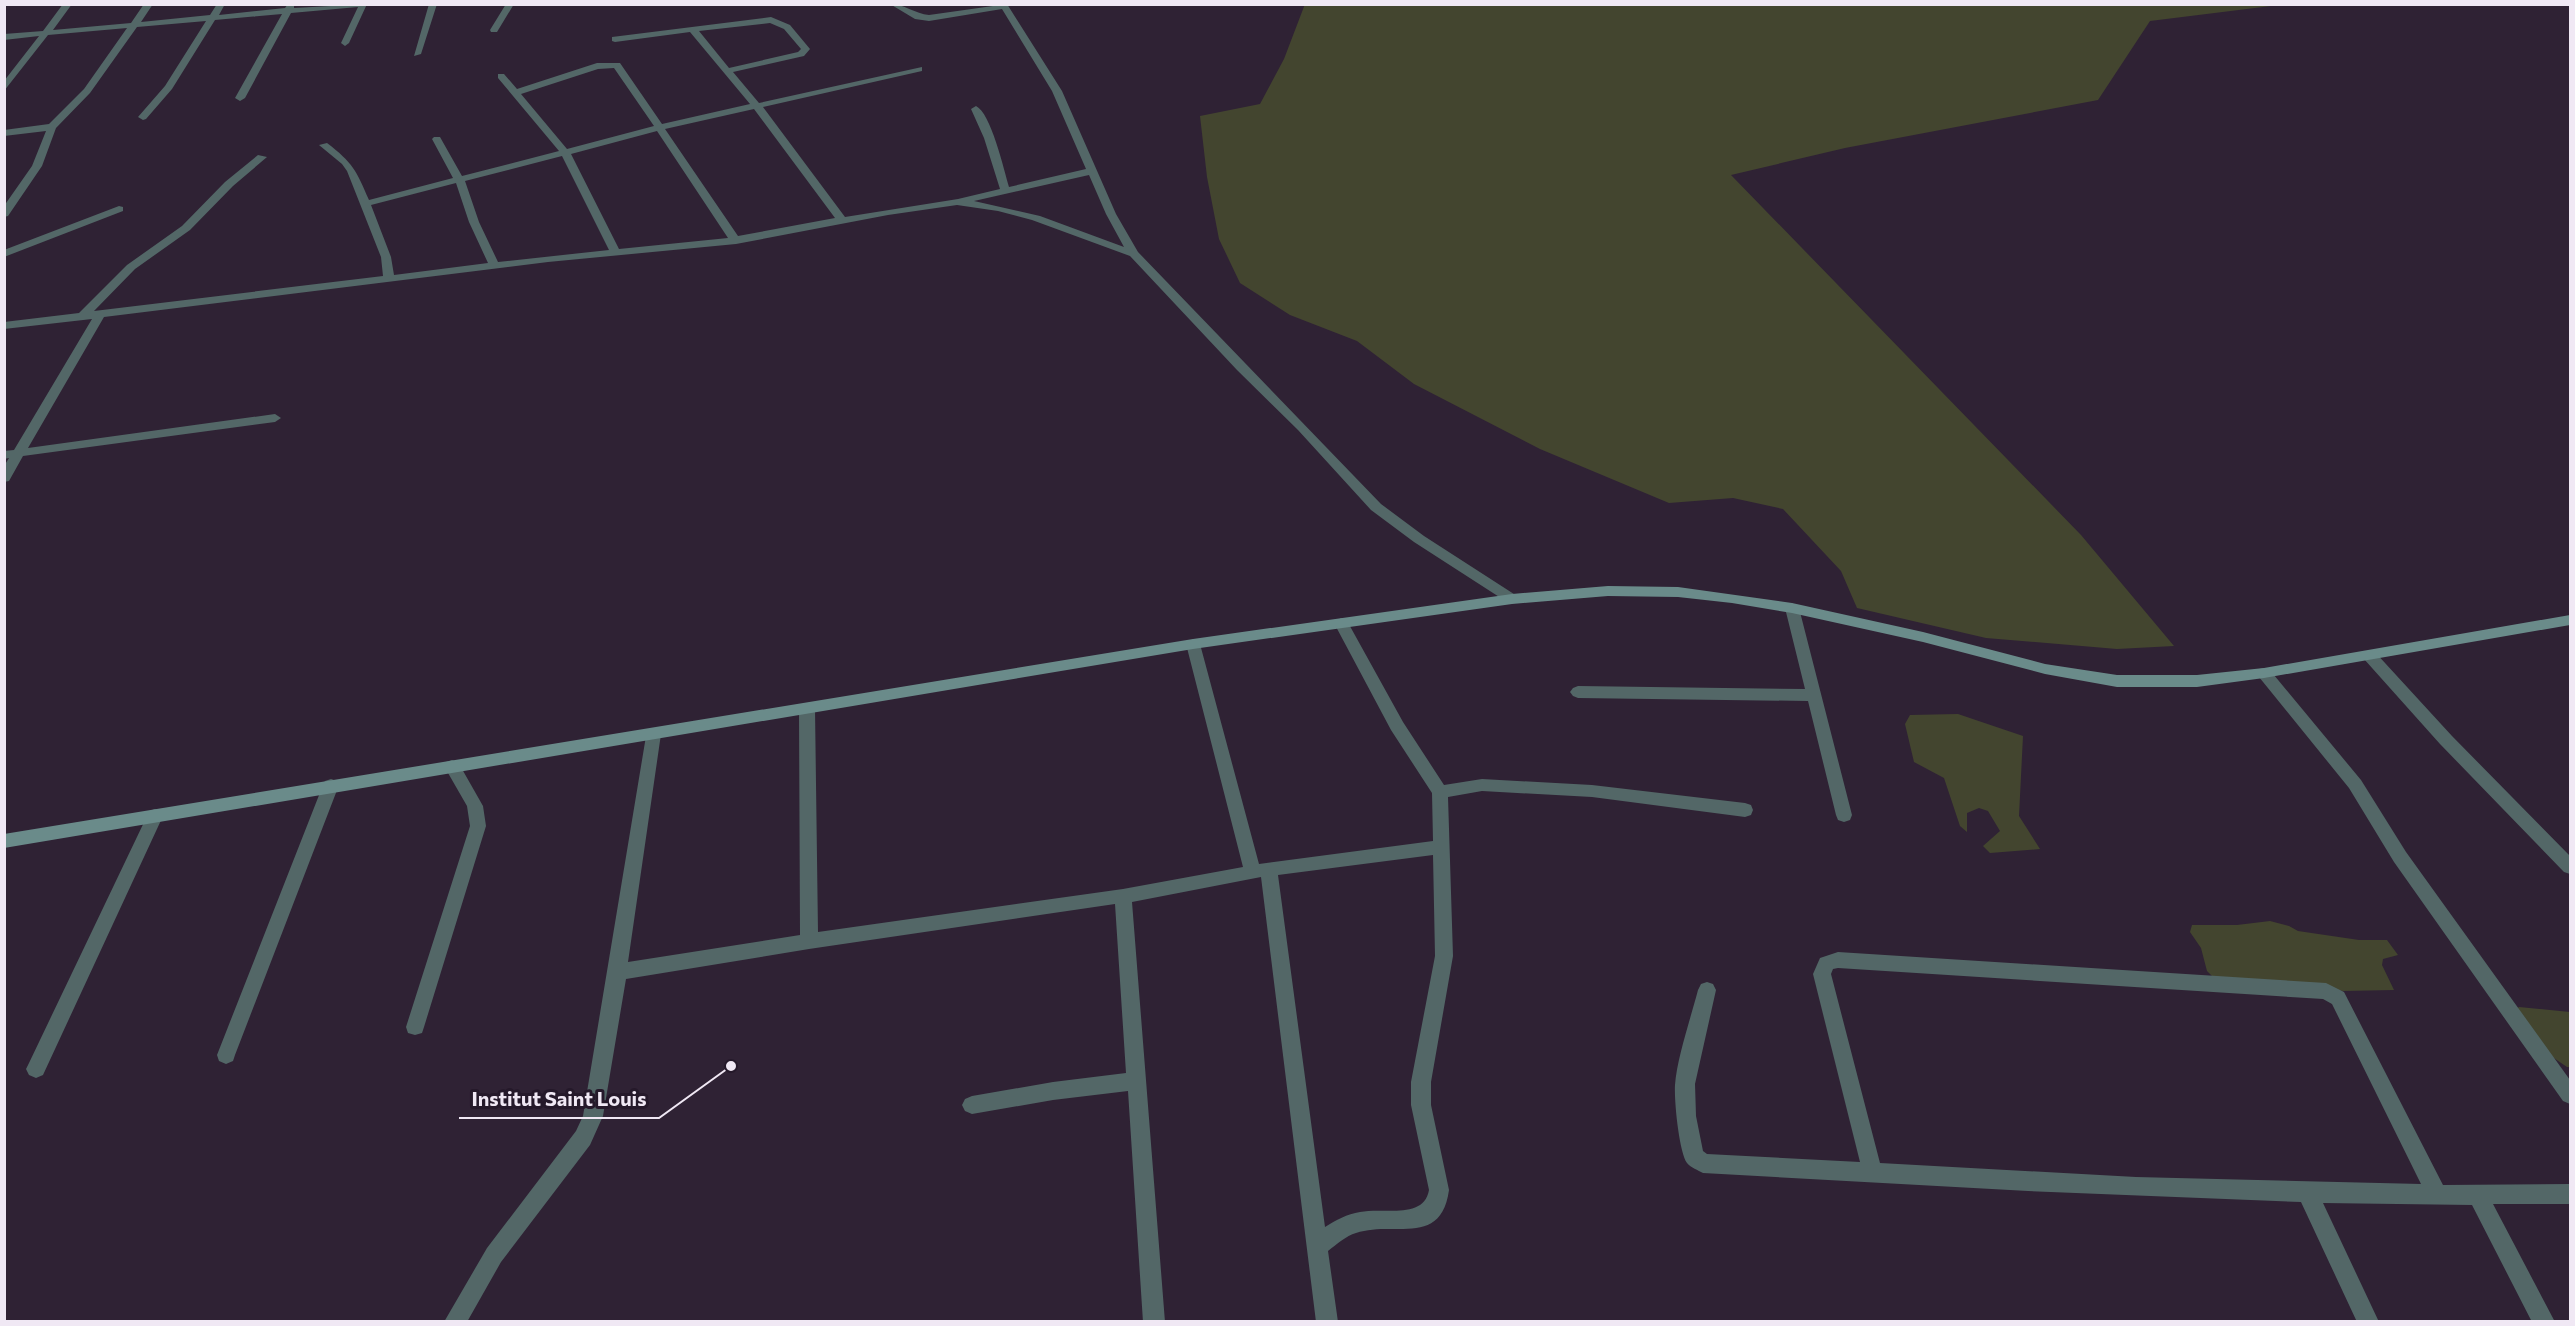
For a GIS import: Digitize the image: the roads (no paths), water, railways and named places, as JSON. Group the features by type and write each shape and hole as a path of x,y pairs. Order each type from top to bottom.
{"main road":[{"path":"4,841 1193,644 1512,599 1608,591 1678,592 1792,608 2104,681 2197,681 2264,673 2568,623"}],"street":[{"path":"4,88 68,4"},
{"path":"4,214 37,166 52,128 87,91 149,4"},
{"path":"144,117 169,87 221,4"},
{"path":"4,38 213,18 289,8 362,4 345,43"},
{"path":"417,54 433,4"},
{"path":"494,30 510,4"},
{"path":"894,4 918,16 929,18 1003,5 1057,91 1111,214 1134,254 1241,367 1302,427 1362,495 1419,539 1512,599"},
{"path":"240,98 289,8"},
{"path":"615,39 771,20 787,27 806,49 801,54 727,71"},
{"path":"693,30 758,107 814,179 842,220"},
{"path":"516,92 597,66 617,65 736,241"},
{"path":"364,204 659,128 919,69"},
{"path":"501,76 565,152 616,253"},
{"path":"976,109 989,138 1005,190"},
{"path":"4,133 52,128"},
{"path":"437,139 460,181 474,222 494,265"},
{"path":"324,145 346,162 386,257 389,278"},
{"path":"81,318 131,267 186,228 229,184 262,157"},
{"path":"4,326 99,316 494,265 736,241 842,220 957,202 1091,171"},
{"path":"957,202 998,208 1036,218 1134,254"},
{"path":"4,254 119,209"},
{"path":"4,478 99,316"},
{"path":"4,455 275,418"},
{"path":"1792,608 1844,815"},
{"path":"1317,1246 1345,1226 1360,1221 1419,1218 1432,1214 1439,1203 1439,1190 1421,1105 1420,1082 1444,956 1445,922 1440,847 1440,792 1397,726 1341,623"},
{"path":"1193,644 1261,871 1327,1322"},
{"path":"2369,655 2446,740 2571,867"},
{"path":"2264,673 2355,784 2400,857 2571,1095"},
{"path":"1578,692 1815,695"},
{"path":"807,709 809,941"},
{"path":"455,1322 494,1255 583,1138 593,1116 618,972 652,734"},
{"path":"415,1028 478,826 475,806 452,766"},
{"path":"226,1055 331,785"},
{"path":"1440,792 1469,786 1493,785 1632,795 1745,810"},
{"path":"36,1069 155,816"},
{"path":"618,972 809,941 1123,896 1261,871 1440,847"},
{"path":"1123,896 1154,1322"},
{"path":"1872,1172 1822,974 1826,964 1838,960 2302,990 2333,994 2338,998 2438,1196"},
{"path":"1707,990 1684,1083 1686,1116 1694,1156 1698,1161 2161,1188 2438,1196 2571,1194"},
{"path":"972,1105 1053,1091 1135,1081"},
{"path":"2307,1192 2368,1322"},
{"path":"2478,1196 2544,1322"}],"place":[{"name":"Institut Saint Louis","path":"731,1066"}]}
